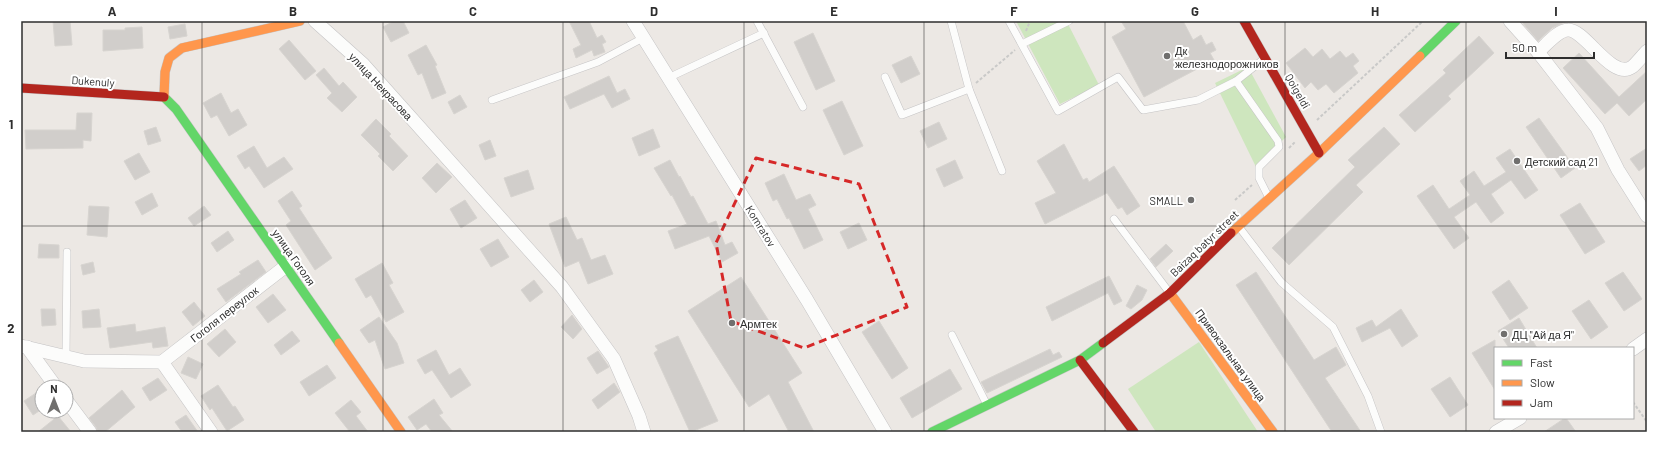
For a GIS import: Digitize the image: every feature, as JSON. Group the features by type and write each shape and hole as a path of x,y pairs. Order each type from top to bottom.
{"street":[{"path":"164,97 165,72 169,58 182,48 300,21"},
{"name":"улица Некрасова","path":"314,21 363,64 445,154 562,287 614,359 639,416 644,432"},
{"name":"Komratov","path":"633,21 807,300 885,432"},
{"name":"Qoigeldi","path":"1244,21 1319,153"},
{"name":"Baizaq batyr street","path":"932,432 1080,360 1170,293 1238,226 1319,153 1456,21"},
{"path":"1510,21 1538,52 1598,128 1618,170 1647,216"},
{"path":"1538,52 1559,34 1568,30 1577,32 1594,50 1618,68 1624,70 1631,67 1647,51"},
{"name":"Dukenuly","path":"21,88 164,97"},
{"name":"улица Гоголя","path":"164,97 176,109 401,432"},
{"name":"Гоголя переулок","path":"162,362 286,266"},
{"name":"Привокзальная улица","path":"1170,293 1273,432"},
{"path":"1634,348 1647,339"},
{"path":"24,347 84,361 162,362 211,432"},
{"path":"24,347 50,379"},
{"path":"1080,360 1134,432"},
{"path":"74,411 90,432"},
{"path":"1496,432 1518,419"}],"lane":[{"path":"757,21 803,107"},
{"path":"951,21 969,89 1002,171"},
{"path":"1009,21 1058,111 1118,77 1143,110 1198,100 1236,81 1265,59"},
{"path":"1022,44 1069,21"},
{"path":"668,78 764,33"},
{"path":"492,100 598,62 643,38"},
{"path":"885,77 902,115 969,89"},
{"path":"1236,81 1278,141 1279,147 1259,167 1259,178 1269,198"},
{"path":"1114,219 1170,293"},
{"path":"1238,226 1281,282 1333,327 1368,396 1381,432"},
{"path":"66,357 67,252"},
{"path":"952,335 988,405"}],"path":[{"path":"969,89 1022,44 1030,21"},
{"path":"1321,116 1423,21"},
{"path":"1634,404 1647,422"}],"highlighted area":[{"path":"756,158 859,184 907,307 804,348 731,321 716,243"}],"green space":[{"path":"1016,21 1075,21 1068,24 1099,85 1060,104"},
{"path":"1248,67 1286,137 1256,167 1215,83"},
{"path":"1199,342 1258,432 1156,432 1128,389"}],"building":[{"path":"53,21 70,21 72,45 55,46"},
{"path":"394,21 403,21 409,33 391,42 383,27"},
{"path":"569,21 589,21 597,38 602,35 606,42 602,44 605,52 594,56 592,50 576,58 573,49 581,45"},
{"name":"Дк железнодорожников","path":"1121,21 1183,21 1193,40 1201,35 1206,45 1212,42 1216,50 1210,53 1214,60 1144,97 1112,37 1126,29"},
{"path":"1521,21 1567,21 1552,28 1538,41"},
{"path":"185,24 187,36 170,39 168,27"},
{"path":"142,27 143,48 103,51 103,30 125,30 125,28"},
{"path":"813,33 835,81 816,90 794,42"},
{"path":"1479,36 1494,53 1448,96 1451,99 1415,132 1399,115 1446,73 1443,70"},
{"path":"289,40 316,71 305,80 279,49"},
{"path":"426,45 437,65 435,66 446,93 432,99 422,73 418,75 408,55"},
{"path":"1305,48 1313,57 1322,49 1330,59 1340,51 1346,58 1353,53 1359,61 1353,66 1358,73 1334,93 1326,84 1318,90 1311,82 1305,88 1286,63"},
{"path":"1579,53 1619,97 1647,71 1647,99 1629,116 1617,103 1605,114 1563,68"},
{"path":"911,56 920,74 901,83 892,65"},
{"path":"324,68 339,86 343,82 357,97 342,112 327,98 332,93 316,75"},
{"path":"609,76 617,93 625,89 630,99 612,108 604,94 570,109 564,97"},
{"path":"221,93 231,113 238,109 247,125 229,136 217,115 211,118 203,103"},
{"path":"460,95 467,107 454,114 448,102"},
{"path":"842,101 863,146 844,155 823,110"},
{"path":"77,113 92,113 91,141 83,140 83,148 26,149 25,130 76,130"},
{"path":"1539,118 1575,168 1561,178 1526,127"},
{"path":"376,119 391,134 389,136 408,156 393,171 378,156 380,154 361,135"},
{"path":"939,122 947,139 928,148 920,131"},
{"path":"156,127 161,141 148,145 144,131"},
{"path":"1384,127 1400,144 1356,185 1363,192 1289,265 1272,248 1355,167 1348,160"},
{"path":"653,129 660,147 639,156 632,138"},
{"path":"490,140 496,156 485,160 479,145"},
{"path":"1064,144 1083,180 1087,178 1089,182 1114,166 1140,206 1127,215 1122,207 1118,209 1107,193 1045,224 1035,203 1056,193 1037,161"},
{"path":"254,146 267,168 284,157 293,169 264,188 249,166 245,169 237,156"},
{"path":"1647,148 1647,165 1639,171 1630,159"},
{"path":"1510,149 1538,190 1525,199 1511,180 1491,194 1504,213 1491,223 1476,202 1454,217 1469,238 1454,249 1417,196 1433,185 1449,209 1470,195 1460,181 1474,171 1484,186 1506,172 1496,158"},
{"path":"139,153 150,172 135,180 124,161"},
{"path":"670,160 691,197 693,196 708,224 716,221 725,245 732,242 738,253 722,262 709,236 675,249 668,231 687,224 672,195 671,196 654,168"},
{"path":"955,160 963,178 944,187 936,169"},
{"path":"437,163 452,177 436,193 422,178"},
{"path":"528,170 534,189 511,197 504,178"},
{"path":"784,174 796,200 810,194 816,205 808,209 823,240 804,249 789,218 787,219 777,199 773,201 765,183"},
{"path":"292,191 302,206 299,208 332,258 315,270 286,225 291,221 278,201"},
{"path":"152,193 158,206 142,215 135,202"},
{"path":"465,200 477,218 461,228 450,209"},
{"path":"1580,203 1605,242 1585,254 1560,215"},
{"path":"89,206 109,207 107,237 87,235"},
{"path":"204,206 211,215 194,226 188,218"},
{"path":"566,217 577,240 582,238 591,260 605,255 613,274 588,284 579,261 565,267 549,224"},
{"path":"859,223 867,240 848,249 840,232"},
{"path":"228,231 234,240 217,252 211,243"},
{"path":"498,239 509,257 491,267 480,249"},
{"path":"39,244 59,245 59,258 38,258"},
{"path":"1166,244 1173,251 1156,267 1150,259"},
{"path":"258,260 266,272 226,302 217,289 241,274 239,272"},
{"path":"93,262 95,272 83,275 81,265"},
{"path":"382,263 393,283 389,285 404,312 386,322 371,295 366,298 355,279"},
{"path":"1256,272 1314,360 1336,347 1346,365 1325,378 1361,432 1332,432 1236,285"},
{"path":"1623,272 1642,299 1624,311 1605,283"},
{"path":"1109,276 1122,301 1114,305 1108,293 1052,321 1046,307"},
{"path":"741,277 802,373 788,382 814,432 789,432 769,394 749,407 688,311"},
{"path":"534,280 543,292 530,302 521,290"},
{"path":"1509,280 1528,308 1510,320 1492,292"},
{"path":"1137,285 1147,290 1142,300 1131,309 1126,306"},
{"path":"273,294 286,310 268,323 256,307"},
{"path":"1589,300 1608,327 1591,339 1572,311"},
{"path":"194,302 205,316 193,326 182,312"},
{"path":"41,309 55,309 56,325 42,326"},
{"path":"99,309 101,327 83,328 82,311"},
{"path":"1401,309 1418,336 1402,347 1390,328 1362,342 1356,328 1372,320 1376,327"},
{"path":"572,315 582,329 573,339 561,327"},
{"path":"379,317 397,343 404,363 385,369 375,340 369,343 360,330"},
{"path":"1519,318 1536,347 1508,347 1498,331"},
{"path":"879,321 908,368 892,379 862,332"},
{"path":"135,324 136,332 165,327 168,346 153,348 152,342 110,348 107,328"},
{"path":"225,329 236,342 219,357 207,344"},
{"path":"292,331 300,341 281,355 274,345"},
{"path":"678,336 718,421 691,432 654,353 658,350 655,346"},
{"path":"1495,340 1494,388 1472,353"},
{"path":"1050,349 1053,355 1059,352 1062,357 987,393 981,382"},
{"path":"436,350 449,375 460,368 471,385 451,398 432,370 425,374 417,360"},
{"path":"598,351 609,367 597,374 587,358"},
{"path":"188,357 203,364 196,379 181,373"},
{"path":"327,365 336,378 309,396 300,382"},
{"path":"950,369 962,389 912,418 900,398"},
{"path":"1450,377 1468,405 1450,417 1431,389"},
{"path":"158,378 167,390 150,401 142,388"},
{"path":"614,383 620,392 598,409 592,400"},
{"path":"218,385 244,420 227,431 212,408 210,410 201,396"},
{"path":"122,390 135,407 105,432 98,432 89,418"},
{"path":"34,394 34,414 33,415 24,401"},
{"path":"434,399 443,413 439,415 453,432 432,432 426,424 417,430 408,417"},
{"path":"351,400 361,412 356,416 368,432 350,432 335,413"},
{"path":"186,415 198,432 182,432 175,422"},
{"path":"54,419 60,419 71,432 38,432"},
{"path":"1564,419 1567,419 1576,432 1544,432"}],"traffic: fast":[{"path":"1420,56 1456,21"},
{"path":"164,97 176,109 339,343"},
{"path":"932,432 1080,360 1103,343"}],"traffic: slow":[{"path":"164,97 165,72 169,58 182,48 300,21"},
{"path":"1231,233 1319,153 1420,56"},
{"path":"1170,293 1273,432"},
{"path":"339,343 401,432"}],"traffic: jam":[{"path":"1244,21 1319,153"},
{"path":"21,88 164,97"},
{"path":"1103,343 1170,293 1231,233"},
{"path":"1080,360 1134,432"}],"place":[{"name":"Дк железнодорожников","path":"1167,56"},
{"name":"Детский сад 21","path":"1517,161"},
{"name":"SMALL","path":"1191,200"},
{"name":"Армтек","path":"732,323"},
{"name":"ДЦ \"Ай да Я\"","path":"1504,334"}]}
